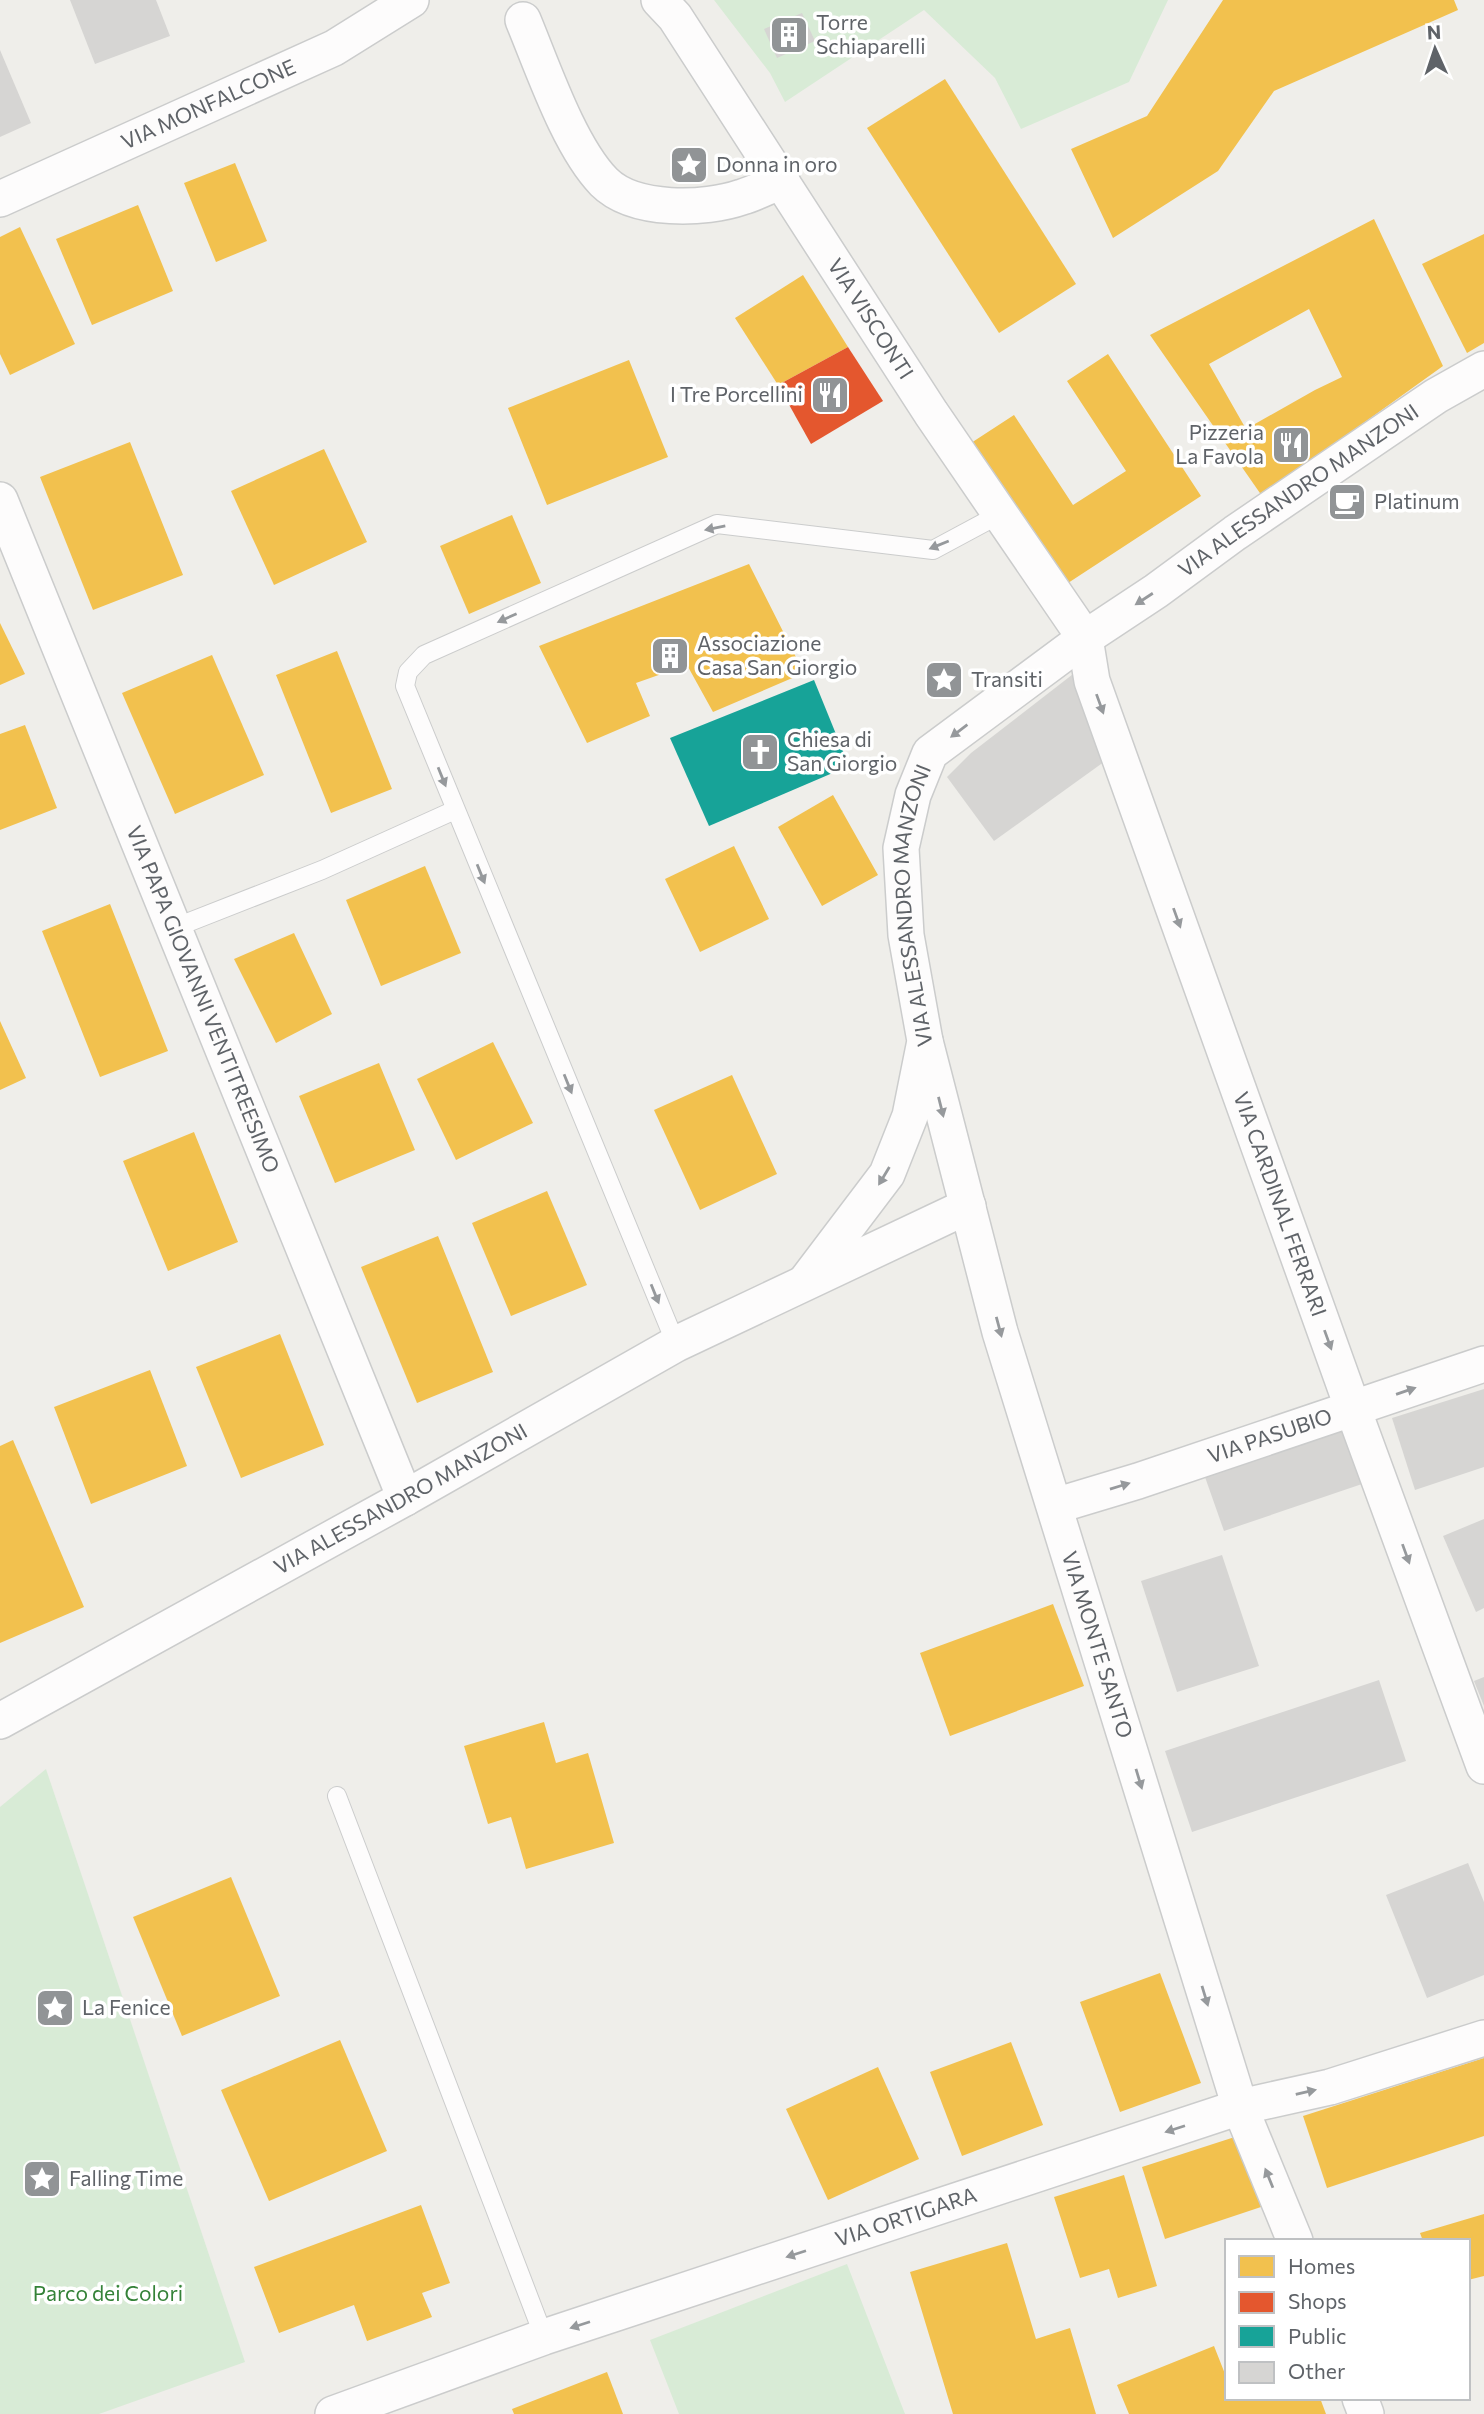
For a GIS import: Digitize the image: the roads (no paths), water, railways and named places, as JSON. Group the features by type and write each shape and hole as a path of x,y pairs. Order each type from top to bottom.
{"street":[{"name":"VIA MONFALCONE","path":"0,199 334,48 411,0"},
{"name":"VIA VISCONTI","path":"659,0 675,17 931,413 1085,638"},
{"path":"523,20 572,133 588,162 606,184 634,201 700,205 740,198 782,181"},
{"name":"VIA ALESSANDRO MANZONI","path":"806,1281 887,1174 910,1116 925,1041 906,935 901,848 913,795 930,753 1085,638 1156,592 1235,533 1414,411 1484,369"},
{"name":"VIA PAPA GIOVANNI VENTITREESIMO","path":"0,500 405,1498"},
{"name":"VIA CARDINAL FERRARI","path":"1085,638 1096,694 1484,1766"},
{"name":"VIA MONTE SANTO","path":"925,1041 1000,1332 1240,2107 1294,2239"},
{"name":"VIA ALESSANDRO MANZONI","path":"0,1721 405,1498 676,1344 968,1206"},
{"name":"VIA PASUBIO","path":"1055,1506 1138,1481 1484,1364"},
{"name":"VIA ORTIGARA","path":"333,2414 544,2337 1240,2107 1330,2087 1484,2038"}],"lane":[{"path":"676,1344 405,686 408,672 424,655 717,524 933,550 1000,514"},
{"path":"174,928 322,870 455,810"},
{"path":"337,1796 544,2337"}],"place":[{"name":"Torre Schiaparelli","path":"789,35"},
{"name":"Donna in oro","path":"689,165"},
{"name":"I Tre Porcellini","path":"830,395"},
{"name":"Pizzeria La Favola","path":"1291,445"},
{"name":"Platinum","path":"1347,502"},
{"name":"Associazione Casa San Giorgio","path":"670,656"},
{"name":"Transiti","path":"944,680"},
{"name":"Chiesa di San Giorgio","path":"760,752"},
{"name":"La Fenice","path":"55,2008"},
{"name":"Falling Time","path":"42,2179"}],"park label":[{"name":"Parco dei Colori","path":"108,2294"}]}
